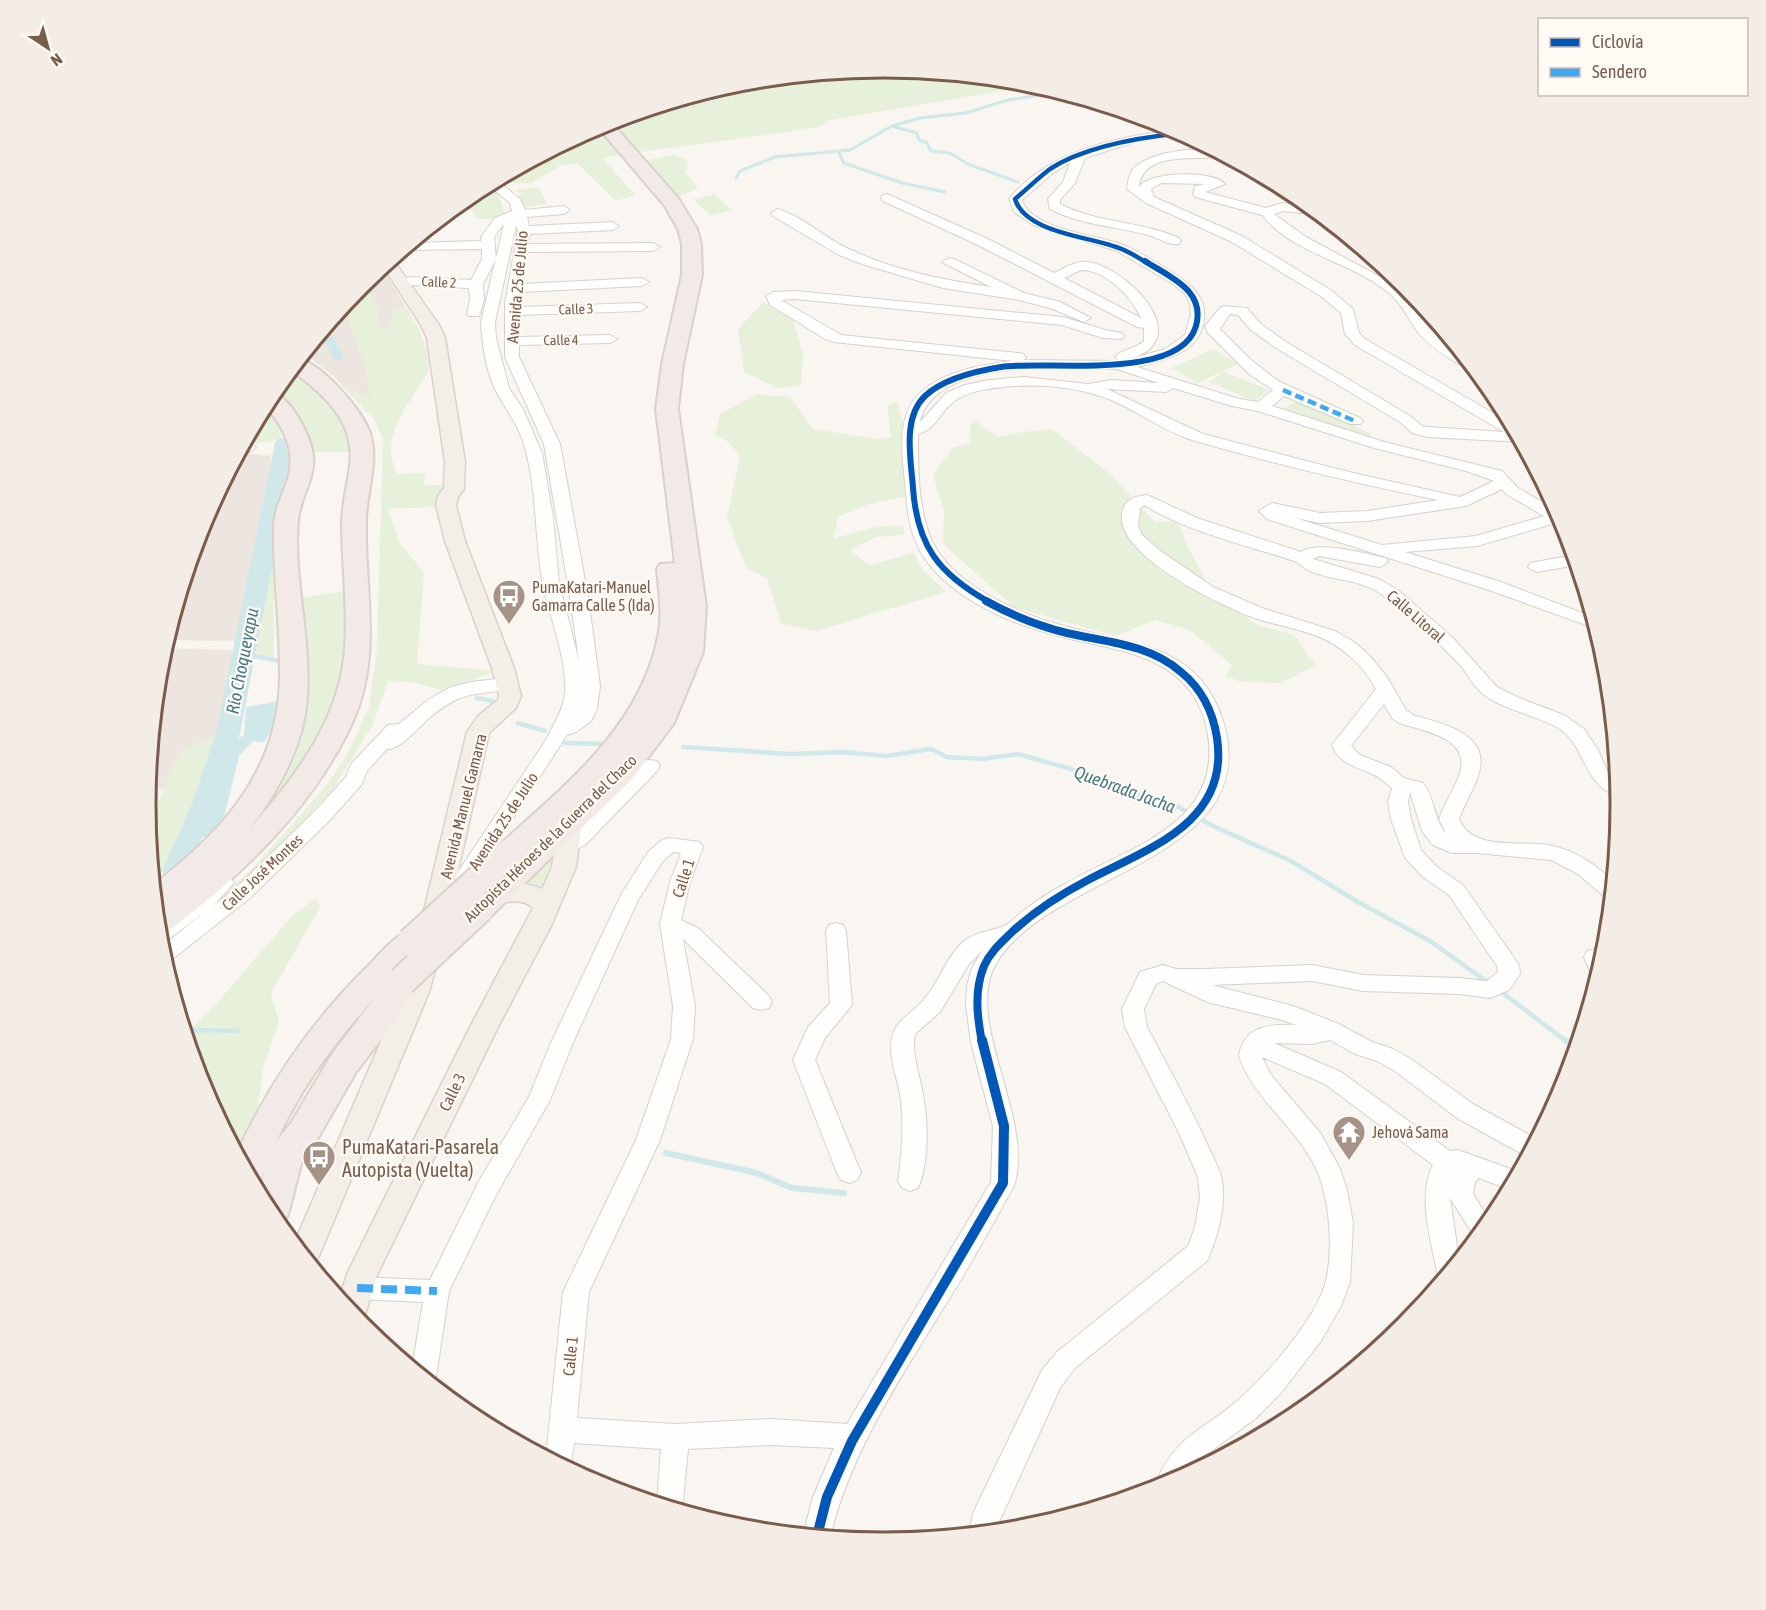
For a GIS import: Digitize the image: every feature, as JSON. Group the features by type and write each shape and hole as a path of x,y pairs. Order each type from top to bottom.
{"highway":[{"name":"Autopista Héroes de la Guerra del Chaco","path":"274,1201 286,1155 303,1133 344,1063 378,1020 402,981 487,901 568,835 660,723 683,674 690,652 693,606 667,410 668,384 693,281 693,248 678,211 610,131"},
{"name":"Autopista Héroes de la Guerra del Chaco","path":"251,1164 268,1124 331,1026 411,942 573,793 618,746 652,694 666,658 671,637 673,608 652,406 655,378 676,281 678,253 670,225 663,212 616,161 599,136"},
{"path":"165,917 235,861 281,811 319,759 339,718 351,684 358,649 354,512 362,447 354,424 342,404 331,391 302,368"},
{"path":"161,893 219,845 244,816 276,765 290,721 293,695 286,586 286,519 302,465 300,445 284,411 277,405"}],"main road":[{"name":"Avenida Manuel Gamarra","path":"307,1249 412,1004 439,906 444,873 478,732 486,721 508,704 510,696 503,668 455,541 446,505 448,496 454,489 455,462 436,338 393,269"},
{"name":"Calle 3","path":"353,1300 362,1274 546,907 564,867 568,835"},
{"path":"487,901 511,891 531,894 543,901 546,907"}],"street":[{"path":"1165,135 1140,137 1078,155 1056,165 1021,192 1015,199 1018,208 1042,226 1124,250 1177,281 1196,301 1204,331 1266,381 1355,421"},
{"path":"1206,153 1181,154 1142,168 1136,174 1133,189 1165,207 1237,239 1327,294 1348,312 1352,334 1360,342 1501,424"},
{"path":"1078,155 1079,159 1072,178 1054,200 1054,206 1071,215 1154,232 1174,241"},
{"path":"1146,195 1146,187 1154,181 1213,180 1219,184 1199,189 1198,194 1266,212 1282,207 1299,209"},
{"path":"499,188 516,202 520,213"},
{"path":"887,198 1146,323"},
{"path":"474,313 477,300 476,284 489,259 487,237 498,223 520,213 564,210"},
{"path":"1266,212 1283,231 1349,264 1394,290 1408,304 1429,336 1451,351"},
{"name":"Avenida 25 de Julio","path":"520,213 524,230 512,311 512,357 552,444 579,597 591,686 588,709 584,717 569,728 560,730"},
{"name":"Avenida 25 de Julio","path":"439,906 461,885 487,847 560,730 572,701 573,681 551,583 545,517 534,453 520,418 502,388 489,338 488,322 508,242 510,225 520,213"},
{"path":"777,213 844,252 867,261 943,284 1019,296 1064,309 1116,336"},
{"path":"524,230 613,226"},
{"path":"418,247 486,245"},
{"path":"523,248 653,247"},
{"path":"949,262 1019,296"},
{"path":"1054,279 1079,266 1091,267 1138,298 1153,337 1147,346 1139,351 1108,359 1056,361 839,339 830,336 773,299 776,294 783,294 1063,321 1102,335 1116,336 1128,334 1146,323"},
{"name":"Calle 2","path":"402,283 411,281 476,284"},
{"path":"516,288 642,282"},
{"name":"Calle 3","path":"512,311 640,307"},
{"path":"818,1529 832,1481 855,1437 1003,1183 1004,1120 980,1034 978,986 984,965 993,950 1034,913 1068,891 1167,841 1195,816 1209,799 1215,783 1218,764 1215,724 1209,705 1196,685 1168,662 1139,648 1059,630 998,607 979,597 938,564 918,531 911,441 914,412 923,398 939,386 970,374 1034,364 1121,366 1136,364 1165,354 1186,342 1212,326 1227,309 1242,311 1256,327 1281,345 1393,412 1418,430 1510,437"},
{"name":"Calle 4","path":"512,340 610,339"},
{"path":"1121,366 1237,403 1261,407 1369,442 1472,468 1504,480"},
{"path":"912,430 921,429 952,395 975,387 1034,383 1090,389 1111,395 1179,430 1198,437 1347,476 1466,501"},
{"path":"1090,389 1095,385 1112,384 1161,389 1169,388 1174,384"},
{"path":"1261,407 1283,390"},
{"path":"1418,430 1418,437 1424,443 1489,470 1504,480 1512,491 1549,513"},
{"path":"1504,480 1466,501 1343,519 1320,518 1272,508 1267,511 1273,516 1376,550 1495,586 1586,621"},
{"path":"1303,558 1191,521 1167,512 1147,500 1141,500 1132,506 1130,526 1135,537 1154,554 1208,591 1256,612 1329,635 1348,646 1363,659 1386,689 1399,714 1406,719 1458,736 1469,748 1472,762 1466,783 1453,805 1449,819 1455,833 1463,840 1478,846"},
{"path":"1376,550 1477,541 1553,522"},
{"name":"Calle Litoral","path":"1444,571 1437,573 1319,550 1303,558 1307,564 1316,568 1361,576 1382,587 1447,642 1471,666 1489,690 1557,719 1578,734 1591,755 1593,766 1599,776 1609,783"},
{"path":"1536,567 1568,561"},
{"name":"Calle José Montes","path":"171,951 243,893 321,817 412,722 452,693 506,684"},
{"path":"1386,689 1341,745 1344,753 1351,759 1383,771 1403,786"},
{"name":"Calle José Montes","path":"355,779 358,769 394,729"},
{"path":"568,835 577,843 594,823 630,790 650,766"},
{"path":"1173,976 1312,973 1363,982 1399,985 1459,986 1490,990 1501,984 1509,974 1508,965 1502,955 1484,933 1456,890 1430,872 1412,853 1400,811 1399,792 1403,786 1410,784 1420,791 1424,798 1427,824 1443,842 1460,848 1478,846 1534,850 1563,856 1582,867 1605,886"},
{"path":"167,929 204,902 255,854 281,811"},
{"name":"Calle 1","path":"424,1369 437,1291 487,1188 539,1100 561,1045 629,898 656,856 669,845 693,847 680,882 670,924 684,1006 682,1039 648,1140 576,1292 560,1456"},
{"path":"670,924 692,934 760,1002"},
{"path":"836,931 841,1005 816,1033 804,1060 849,1173"},
{"path":"910,1181 914,1159 912,1102 903,1039 906,1030 934,1004 955,966 971,946 990,935 1011,933"},
{"path":"983,1525 1051,1379 1066,1360 1198,1253 1208,1227 1212,1197 1210,1177 1133,1016 1136,999 1148,978 1163,973 1215,996 1285,1012 1332,1030 1363,1048 1385,1055 1403,1065 1465,1111 1526,1145"},
{"path":"1178,1470 1186,1455 1245,1410 1281,1377 1325,1310 1338,1282 1341,1219 1337,1194 1331,1177 1315,1144 1258,1076 1250,1053 1253,1043 1273,1034 1324,1034 1332,1030"},
{"path":"1253,1043 1333,1078 1446,1162 1458,1160 1507,1178"},
{"path":"1446,1162 1440,1171 1439,1198 1448,1263"},
{"path":"1477,1166 1464,1177 1460,1189 1463,1201 1477,1223"},
{"path":"353,1300 437,1291"},
{"path":"563,1430 675,1437 771,1432 855,1437"},
{"path":"671,1500 675,1437"}],"shaded area":[{"path":"386,275 419,329 426,350 429,370 383,439 375,420 334,377 310,358 336,326"},
{"path":"247,453 271,456 268,487 235,641 175,640 195,571 211,527 231,483"},
{"path":"174,648 233,650 220,733 179,753 164,789 157,789 158,757 162,710"}],"green space":[{"path":"883,78 978,84 1010,90 831,120 818,127 602,158 635,195 616,201 577,163 560,166 531,183 507,183 561,153 605,133 695,103 741,92 788,84"},
{"path":"675,154 689,162 685,172 698,188 676,198 644,161"},
{"path":"539,187 547,204 525,207 517,190"},
{"path":"496,190 505,214 495,219 478,219 469,208"},
{"path":"714,194 732,210 710,215 693,199"},
{"path":"368,292 375,300 378,309 378,326 388,329 395,310 405,306 414,320 428,356 428,372 400,418 392,439 391,450 397,474 425,473 424,485 445,485 442,506 388,509 400,544 424,572 417,664 497,671 460,684 447,692 417,683 388,681 373,724 333,789 246,884 169,944 169,941 254,867 326,786 345,758 369,708 377,648 383,439 375,420 342,386 369,395 367,373 347,314"},
{"path":"763,302 792,315 803,355 801,386 778,388 744,372 738,329"},
{"path":"1213,349 1239,364 1197,383 1172,368"},
{"path":"1224,372 1269,390 1254,401 1209,382"},
{"path":"298,374 323,395 339,414 345,425 352,452 313,452 306,434 280,400"},
{"path":"757,394 790,397 813,429 877,439 891,438 887,405 897,402 907,439 908,496 866,505 838,517 833,539 873,527 903,525 905,535 876,537 850,550 869,565 914,553 924,571 946,592 816,631 781,624 767,578 746,568 727,517 740,456 729,442 715,435 720,414"},
{"path":"1298,401 1311,404 1371,434 1370,436 1283,413 1285,408"},
{"path":"272,412 283,425 280,440 252,442"},
{"path":"975,420 998,437 1052,429 1110,474 1155,522 1179,521 1185,542 1213,593 1257,625 1294,635 1316,665 1281,683 1241,682 1226,676 1232,665 1190,630 1155,620 1115,636 1014,607 943,544 944,511 933,475 952,448 971,443 970,426"},
{"path":"280,464 273,544 274,658 240,652"},
{"path":"345,591 347,649 345,669 333,711 324,732 286,789 259,824 251,824 260,808 300,598"},
{"path":"220,733 186,827 172,857 160,875 156,808 179,753"},
{"path":"556,849 557,858 543,892 518,885"},
{"path":"315,899 320,907 271,993 279,1022 263,1069 257,1114 242,1148 211,1083 192,1028 215,1005 293,915"}],"water":[{"path":"285,700 282,714 264,742 256,742 244,736 246,707"}],"waterway":[{"path":"838,151 850,150 892,126 920,118 966,113 1008,100 1039,95"},
{"path":"895,127 917,133 919,140 927,143 931,151 950,153 968,164 1018,182"},
{"path":"736,178 740,171 775,157 838,151"},
{"path":"838,151 844,163 902,183 945,192"},
{"path":"328,335 338,358"},
{"name":"Río Choqueyapu","path":"175,871 204,804 221,757 234,710 285,443"},
{"name":"Quebrada Jacha","path":"244,654 285,662"},
{"name":"Quebrada Jacha","path":"477,698 501,703"},
{"name":"Quebrada Jacha","path":"518,723 545,731"},
{"path":"194,833 213,831 232,754 249,738"},
{"name":"Quebrada Jacha","path":"565,743 606,744"},
{"name":"Quebrada Jacha","path":"683,747 790,754 843,752 886,756 931,749 947,757 983,759 1018,754 1071,769 1110,787 1171,803 1213,826 1291,861 1358,902 1430,941 1490,984"},
{"name":"Quebrada Jacha","path":"1499,990 1567,1042"},
{"path":"192,1030 238,1031"},
{"name":"Quebrada Jacha","path":"1565,1040 1569,1044"},
{"path":"666,1153 757,1173 792,1188 844,1193"}],"marked path":[{"path":"1283,390 1355,421"},
{"path":"357,1288 437,1291"}],"cycle path":[{"path":"818,1529 834,1478 852,1441 1003,1183 1005,1150 1003,1118 978,1024 978,986 985,963 990,954 1018,926 1052,901 1174,835 1202,808 1212,790 1217,770 1218,746 1215,724 1207,704 1196,687 1181,672 1143,650 1113,641 1064,632 1029,621 974,594 958,583 932,556 921,534 914,500 912,420 923,398 942,384 990,368 1013,365 1104,366 1137,363 1170,352 1181,346 1193,334 1197,319 1197,304 1182,284 1121,249 1040,224 1018,209 1015,199 1049,170 1066,160 1140,137 1165,135"}],"place":[{"name":"PumaKatari-Manuel Gamarra Calle 5 (Ida)","path":"509,625"},
{"name":"Jehová Sama","path":"1349,1161"},
{"name":"PumaKatari-Pasarela Autopista (Vuelta)","path":"319,1186"}]}
